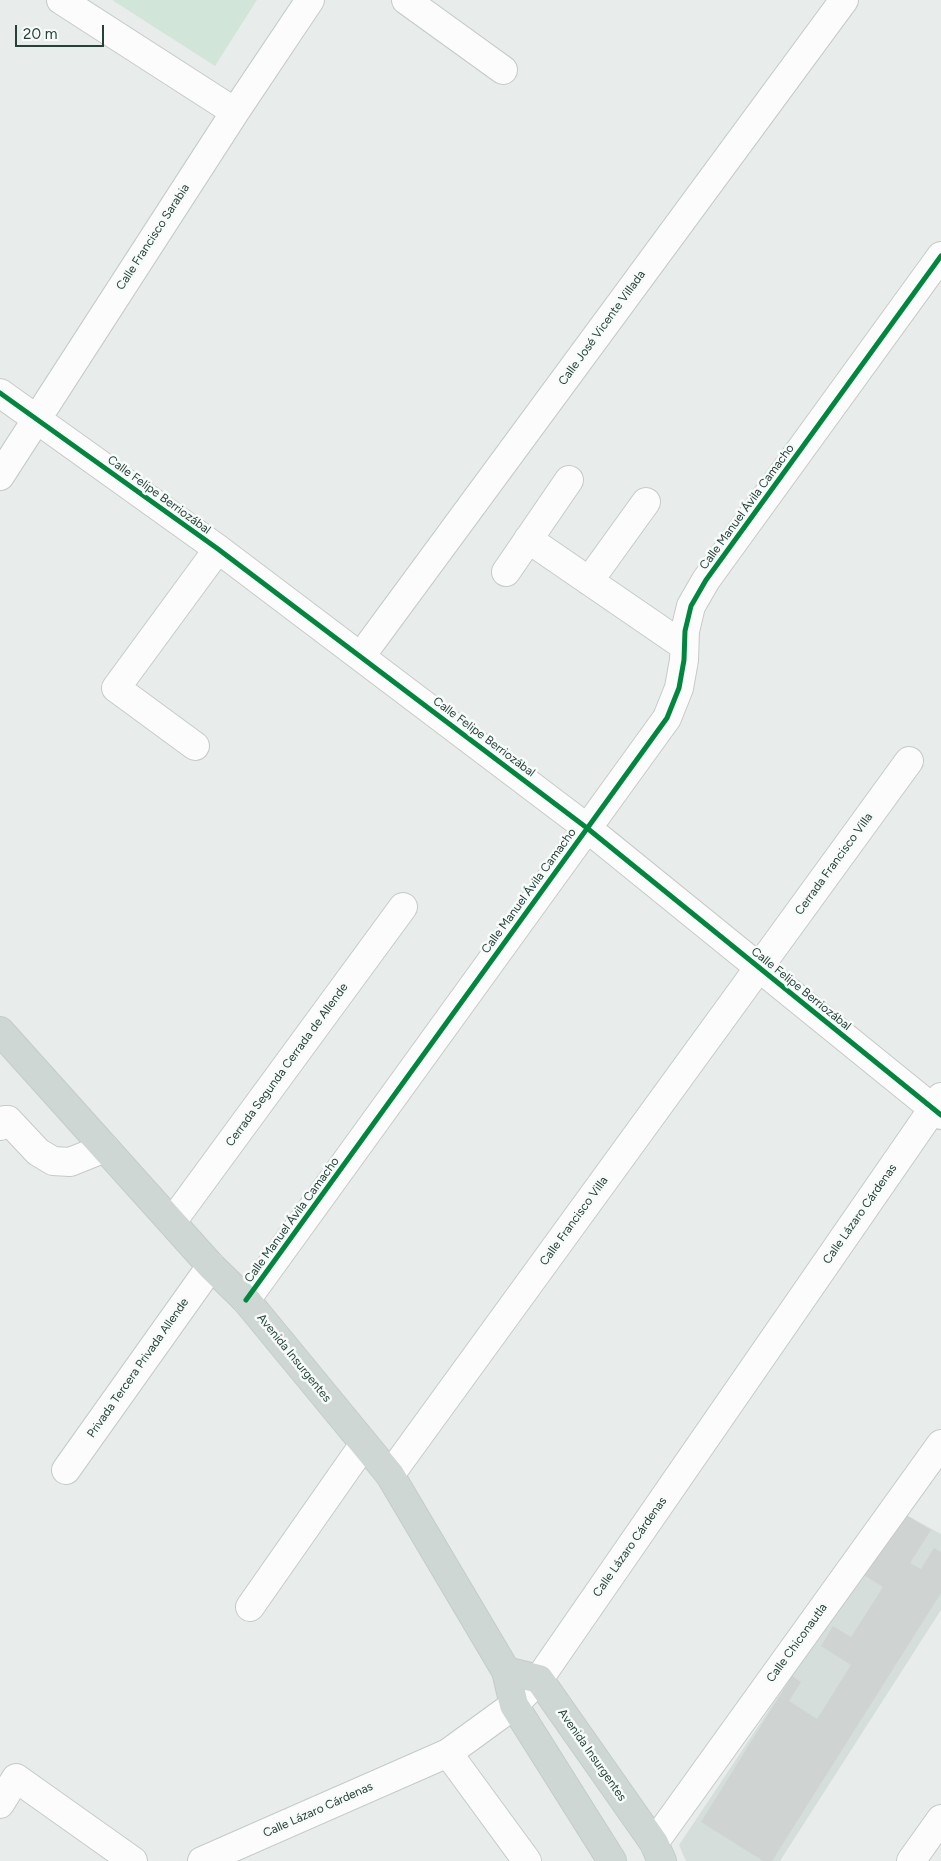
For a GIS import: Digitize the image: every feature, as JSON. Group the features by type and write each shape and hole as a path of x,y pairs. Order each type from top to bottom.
{"main road":[{"name":"Avenida Insurgentes","path":"0,1031 211,1266 246,1300 390,1475 506,1671 514,1705 612,1861"},
{"path":"506,1671 539,1679"},
{"name":"Avenida Insurgentes","path":"539,1679 658,1852"}],"street":[{"path":"61,0 235,112"},
{"name":"Calle Francisco Sarabia","path":"0,476 235,112 310,0"},
{"path":"406,0 503,70"},
{"name":"Calle José Vicente Villada","path":"361,656 844,0"},
{"name":"Calle Manuel Ávila Camacho","path":"246,1300 667,718 678,688 684,660 685,631 691,606 706,580 941,256"},
{"name":"Calle Felipe Berriozábal","path":"0,393 218,549 587,828 759,967 938,1107"},
{"path":"506,572 569,480"},
{"path":"589,581 646,502"},
{"path":"528,539 684,646"},
{"path":"195,746 116,688 218,549"},
{"name":"Cerrada Francisco Villa","path":"759,967 909,760"},
{"name":"Cerrada Segunda Cerrada de Allende","path":"172,1222 403,907"},
{"name":"Calle Francisco Villa","path":"390,1475 759,967"},
{"name":"Calle Lázaro Cárdenas","path":"202,1861 448,1753 514,1705 539,1679 938,1107"},
{"path":"0,1126 5,1120 8,1120 38,1152 53,1161 70,1162 105,1148"},
{"name":"Privada Tercera Privada Allende","path":"66,1470 211,1266"},
{"path":"250,1608 364,1444"},
{"name":"Calle Chiconautla","path":"658,1852 941,1444"},
{"path":"448,1753 528,1861"},
{"path":"0,1804 16,1778 133,1861"},
{"path":"911,1861 938,1829"}],"shaded area":[{"path":"901,1512 941,1534 941,1610 780,1861 686,1861 679,1845"}],"green space":[{"path":"112,0 257,0 215,66"}],"building":[{"path":"901,1512 931,1530 910,1563 921,1569 934,1548 941,1552 941,1593 772,1861 763,1861 701,1822 792,1676 801,1682 789,1701 817,1719 851,1665 821,1646 833,1626 851,1637 883,1587 862,1574"}],"cycle path":[{"path":"246,1300 667,718 679,688 684,660 685,631 691,606 706,580 941,256"},
{"path":"0,393 218,549 587,828 941,1115"}]}
